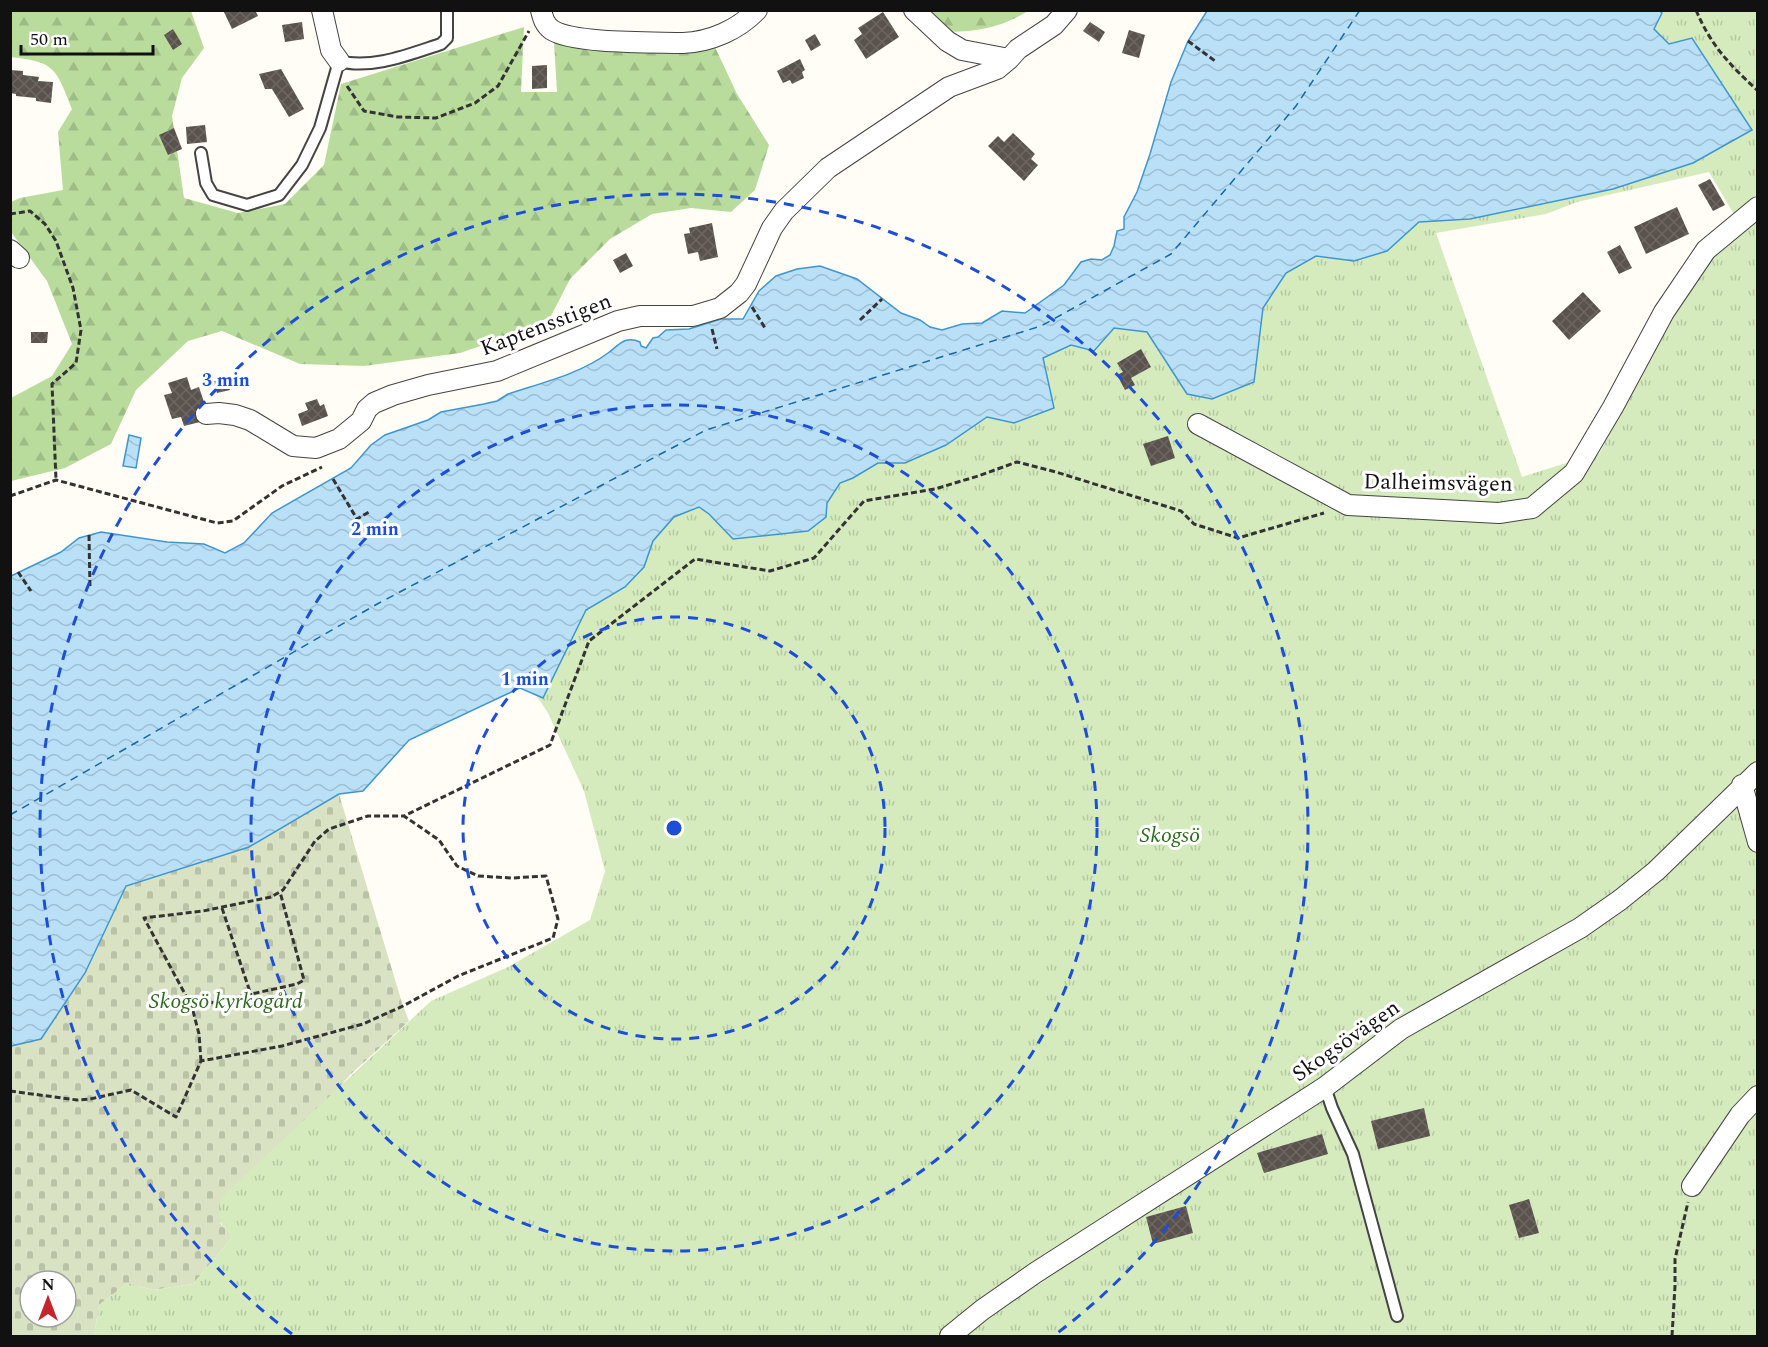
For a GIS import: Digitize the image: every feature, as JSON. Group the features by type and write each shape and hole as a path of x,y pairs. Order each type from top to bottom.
{"street":[{"path":"322,10 331,50 339,61"},
{"path":"541,10 544,22 550,29 570,37 698,43 729,32 750,18 757,10"},
{"path":"914,10 947,41 962,50 1010,59"},
{"name":"Kaptensstigen","path":"206,414 235,415 250,420 293,446 316,448 339,439 361,421 367,409 374,403 393,395 428,385 497,371 618,321 640,316 693,316 720,308 739,293 746,284 772,228 800,192 828,168 949,87 996,69 1010,59 1018,49 1054,25 1067,10"},
{"name":"Dalheimsvägen","path":"1198,424 1348,505 1499,513 1532,508 1574,473 1613,407 1664,312 1706,250 1758,207"},
{"name":"Skogsövägen","path":"950,1336 982,1310 1035,1273 1325,1087 1401,1029 1580,928 1620,900 1664,864 1710,820 1742,785 1758,772"},
{"path":"1742,785 1758,842"},
{"path":"1692,1186 1740,1115 1758,1096"}],"lane":[{"path":"201,153 206,183 213,195 247,205 279,195 302,165 320,128 339,61 363,63 382,61 441,44 447,38 447,10"},
{"path":"1325,1087 1353,1155 1397,1316"}],"path":[{"path":"1696,10 1707,35 1734,69 1758,91"},
{"path":"339,61 347,86 364,111 398,117 436,118 475,103 498,86 531,28"},
{"path":"1188,41 1215,61"},
{"path":"10,214 30,211 45,224 56,241 73,288 81,330 76,363 52,384 56,480"},
{"path":"860,320 882,299"},
{"path":"751,305 765,328"},
{"path":"711,322 717,349"},
{"path":"10,1091 90,1100 131,1090 176,1117 201,1061 199,1034 192,1007 144,918 222,908 271,897 283,890 315,841 329,829 368,816 404,816 550,745 589,641 695,559 771,571 814,558 864,501 935,489 1017,462 1181,511 1194,524 1238,538 1348,505"},
{"path":"10,496 56,480 217,523 233,521 282,486 327,464"},
{"path":"333,479 357,519 369,512"},
{"path":"89,535 90,588"},
{"path":"18,572 31,591"},
{"path":"201,1061 282,1046 363,1024 403,1006 458,976 553,938 558,919 546,876 512,878 478,876 457,866 439,840 404,816"},
{"path":"192,1007 251,996 297,984 304,980 280,892"},
{"path":"222,908 251,996"},
{"path":"1672,1336 1675,1259 1692,1186"}],"green space":[{"path":"11,11 191,11 204,48 182,78 172,116 184,198 238,213 285,204 324,165 341,84 524,27 521,92 557,92 554,42 714,45 737,94 769,145 755,190 731,212 691,208 652,214 610,239 570,279 551,316 519,333 460,353 364,366 300,364 222,331 188,341 136,390 111,444 65,468 11,481 11,398 52,376 72,344 47,281 11,232 11,202 20,198 63,190 58,132 72,109 62,84 52,70 37,61 11,57"},
{"path":"925,11 1028,11 991,27 950,32"},
{"name":"Skogsö","path":"1408,11 1757,11 1757,194 1735,216 1709,172 1577,202 1546,214 1436,233 1522,477 1576,460 1583,446 1599,454 1664,326 1716,247 1757,216 1757,1336 94,1336 99,1305 128,1283 153,1290 193,1284 230,1240 230,1233 222,1225 219,1217 221,1198 431,1001 508,967 590,920 605,871 584,791 548,713 450,566 985,369"},
{"name":"Skogsö kyrkogård","path":"339,794 409,1021 350,1075 220,1223 230,1233 230,1240 193,1284 153,1290 128,1283 99,1305 94,1336 11,1336 10,1046 41,1039 85,973 126,886 249,847"}],"water":[{"path":"1207,11 1660,11 1662,13 1654,29 1669,44 1692,38 1752,130 1693,163 1613,189 1470,219 1419,222 1387,251 1354,261 1316,256 1286,273 1263,308 1254,382 1212,399 1187,394 1147,332 1114,328 1094,351 1071,345 1043,358 1054,408 1014,423 987,417 946,445 905,463 878,463 840,483 827,503 826,517 808,531 733,539 699,507 674,517 653,541 644,567 625,587 586,610 543,698 520,688 409,740 363,791 339,794 249,847 126,886 85,973 41,1039 11,1046 11,576 61,552 79,538 101,532 167,542 204,544 225,553 244,543 272,513 351,468 371,445 385,435 428,420 441,412 497,401 508,394 573,372 597,360 626,340 640,342 641,346 646,348 653,338 666,330 689,329 721,319 743,319 759,291 776,276 797,269 820,266 857,279 901,313 920,320 930,327 942,330 962,324 982,323 1002,311 1025,313 1064,285 1081,262 1091,259 1102,260 1110,255 1117,231 1124,229 1124,217 1137,192 1171,82 1188,41"},
{"path":"129,435 141,438 136,468 123,466"}],"building":[{"path":"223,10 255,10 258,16 232,29"},
{"path":"883,12 899,37 866,59 854,40 862,34 858,28"},
{"path":"302,22 304,39 285,42 282,25"},
{"path":"1090,22 1105,32 1099,42 1083,31"},
{"path":"173,29 182,44 173,50 164,35"},
{"path":"1129,30 1145,35 1139,58 1122,53"},
{"path":"815,34 821,45 811,51 805,40"},
{"path":"800,59 805,70 802,72 804,78 792,84 790,80 783,83 777,71"},
{"path":"547,65 547,88 532,89 532,66"},
{"path":"281,69 304,109 289,117 272,89 265,89 259,74"},
{"path":"10,70 23,71 23,75 39,77 38,81 53,82 51,103 10,93"},
{"path":"205,125 207,142 187,144 186,127"},
{"path":"174,128 182,149 168,155 159,135"},
{"path":"1013,133 1035,154 1031,159 1038,165 1024,181 988,146 998,136 1004,142"},
{"path":"1710,179 1725,205 1713,211 1698,185"},
{"path":"1677,207 1689,234 1646,254 1634,227"},
{"path":"712,223 718,257 700,261 698,252 688,254 684,234 690,233 689,228"},
{"path":"1620,245 1632,268 1619,274 1607,252"},
{"path":"626,253 633,266 620,273 613,260"},
{"path":"1583,292 1601,311 1569,340 1552,321"},
{"path":"31,332 48,332 47,343 31,343"},
{"path":"1141,349 1151,367 1131,378 1135,385 1125,390 1117,375 1123,372 1117,363"},
{"path":"187,377 191,390 199,387 206,408 196,411 200,422 184,426 181,417 172,419 164,395 172,393 168,383"},
{"path":"227,378 230,390 217,393 214,381"},
{"path":"317,399 320,406 324,404 328,416 302,426 298,414 308,410 305,403"},
{"path":"1168,436 1175,458 1151,466 1143,444"},
{"path":"1424,1108 1430,1136 1378,1149 1371,1121"},
{"path":"1322,1134 1328,1154 1264,1173 1257,1153"},
{"path":"1529,1199 1539,1233 1519,1238 1509,1205"},
{"path":"1186,1206 1193,1233 1153,1244 1146,1217"}],"ferry route":[{"path":"10,815 379,603 706,430 1041,326 1171,254 1296,106 1360,10"}]}
